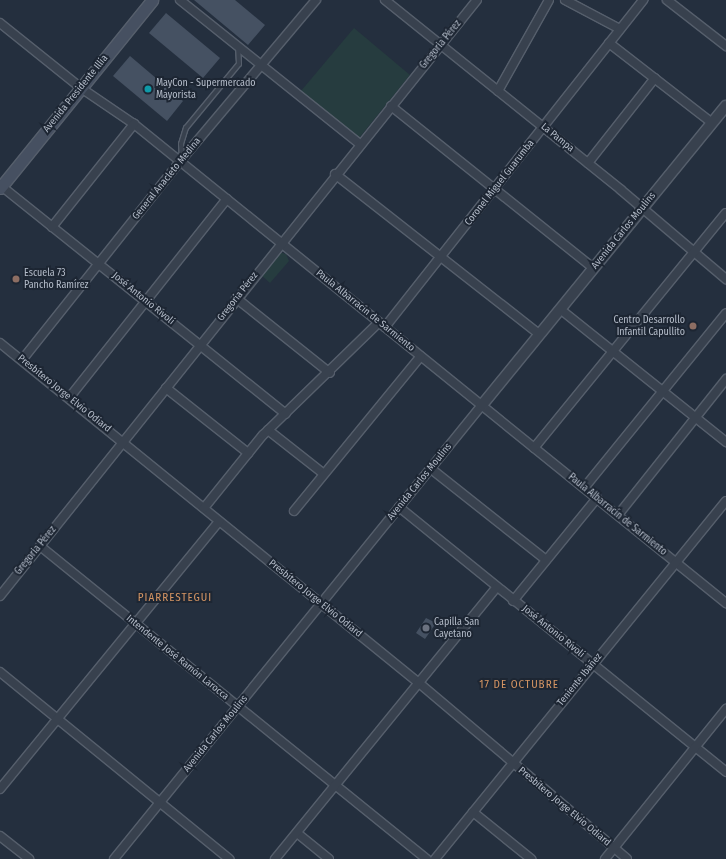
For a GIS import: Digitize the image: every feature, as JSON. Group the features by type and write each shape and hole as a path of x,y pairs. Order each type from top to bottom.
{"main road":[{"name":"Avenida Presidente Illia","path":"0,187 152,0"}],"street":[{"path":"180,0 360,144"},
{"name":"General Anacleto Medina","path":"22,360 182,160 316,0"},
{"name":"La Pampa","path":"385,0 588,163 726,279"},
{"name":"Gregoria Pérez","path":"0,596 236,298 477,0"},
{"path":"498,91 549,0"},
{"path":"565,0 620,30"},
{"name":"Coronel Miguel Guarumba","path":"204,508 268,430 382,324 442,257 643,0"},
{"path":"667,0 726,46"},
{"name":"Paula Albarracín de Sarmiento","path":"0,23 81,88 134,124 182,160 281,243 726,603"},
{"path":"610,43 712,123"},
{"path":"588,163 655,78"},
{"path":"391,106 594,268"},
{"name":"Avenida Carlos Moulins","path":"114,859 322,604 430,468 726,106"},
{"path":"52,227 134,124"},
{"path":"336,174 539,334"},
{"name":"José Antonio Rívoli","path":"0,187 146,301 286,414"},
{"path":"69,398 227,199"},
{"path":"534,448 726,213"},
{"path":"236,298 330,372"},
{"path":"560,309 726,442"},
{"path":"584,488 726,313"},
{"name":"Presbítero Jorge Elvio Odiard","path":"0,343 419,683 513,764 628,859"},
{"path":"294,511 422,356"},
{"path":"618,515 726,379"},
{"path":"166,388 248,453"},
{"path":"268,430 324,474"},
{"path":"430,468 546,560"},
{"path":"513,600 596,498"},
{"name":"Teniente Ibáñez","path":"434,859 513,764 592,665 677,564 726,501"},
{"name":"José Antonio Rívoli","path":"399,508 726,772"},
{"path":"0,789 219,521"},
{"name":"Intendente José Ramón Larocca","path":"40,546 334,786 427,859"},
{"path":"275,859 497,587"},
{"path":"0,672 229,859"},
{"path":"605,859 726,709"},
{"path":"473,812 531,859"},
{"path":"297,833 329,859"},
{"path":"0,836 29,859"}],"lane":[{"path":"182,160 181,144 186,128 239,64 238,46"}],"green space":[{"path":"354,28 410,75 359,138 301,91"},
{"path":"279,252 286,254 289,261 270,283 260,274"}],"building":[{"path":"194,0 235,0 265,25 248,45"},
{"path":"166,13 220,58 203,78 149,33"},
{"name":"MayCon - Supermercado Mayorista","path":"130,56 183,101 167,121 113,76"},
{"name":"Capilla San Cayetano","path":"426,618 436,623 425,639 416,633"}],"place":[{"name":"MayCon - Supermercado Mayorista","path":"148,89"},
{"name":"Escuela 73 Pancho Ramírez","path":"16,279"},
{"name":"Centro Desarrollo Infantil Capullito","path":"693,326"},
{"name":"Capilla San Cayetano","path":"426,628"}],"district":[{"name":"PIARRESTEGUI","path":"175,598"},
{"name":"17 DE OCTUBRE","path":"519,685"}]}
